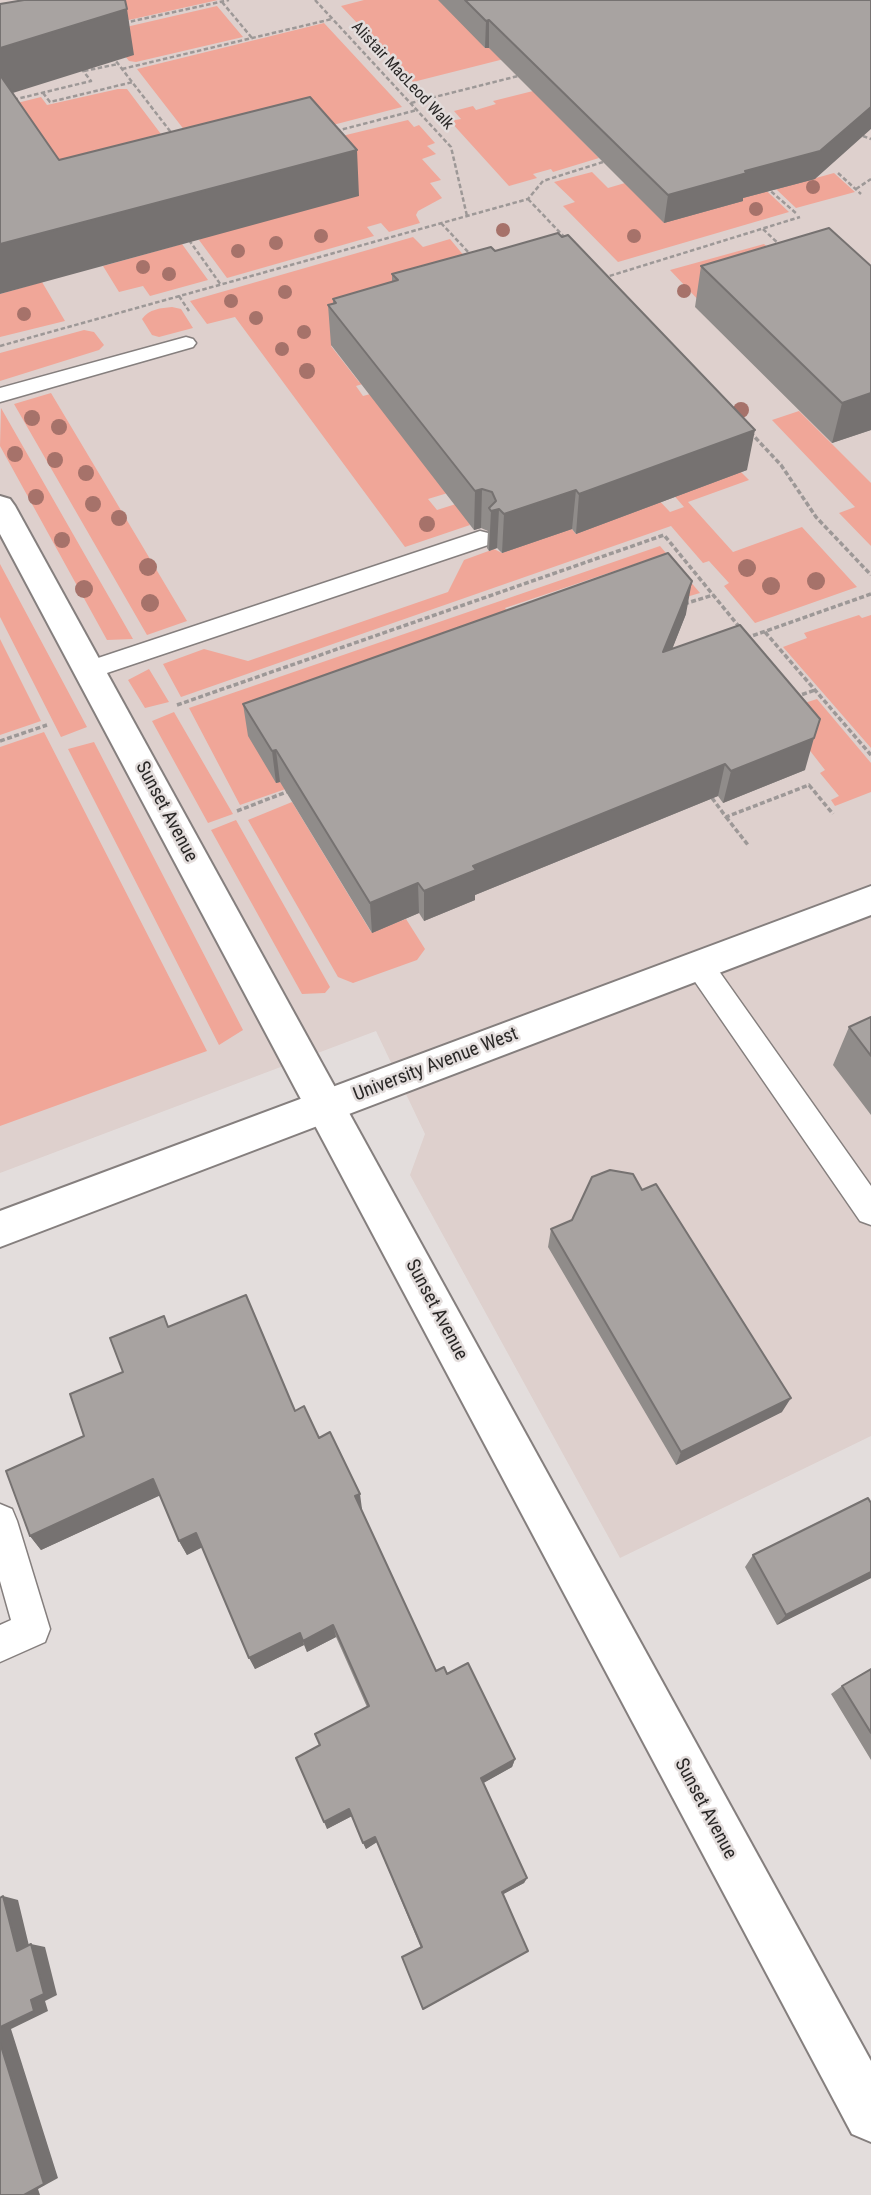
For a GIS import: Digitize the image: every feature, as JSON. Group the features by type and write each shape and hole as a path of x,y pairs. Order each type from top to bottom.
{"street":[{"name":"Sunset Avenue","path":"0,507 871,2115"},
{"name":"University Avenue West","path":"0,1229 871,900"}],"lane":[{"path":"0,395 186,342"},
{"path":"89,670 480,539"},
{"path":"699,965 871,1211"},
{"path":"0,1521 32,1629 0,1644"}],"path":[{"path":"118,24 229,0"},
{"path":"315,1 323,0"},
{"name":"Alistair MacLeod Walk","path":"315,1 451,146 467,216"},
{"path":"222,2 251,38"},
{"path":"122,69 332,19"},
{"path":"111,54 173,135"},
{"path":"0,103 91,81 77,62"},
{"path":"84,71 118,64"},
{"path":"411,103 527,74"},
{"path":"43,93 50,102 132,82"},
{"path":"326,134 417,110"},
{"path":"863,136 871,139"},
{"path":"0,346 528,199 543,181 603,162"},
{"path":"838,173 861,194"},
{"path":"856,189 871,179"},
{"path":"594,281 798,216 760,182"},
{"path":"768,188 779,186"},
{"path":"528,199 575,248"},
{"path":"440,223 476,261"},
{"path":"762,229 790,255"},
{"path":"188,238 221,285"},
{"path":"744,426 781,465 816,517 871,575"},
{"path":"177,705 664,535 748,638"},
{"path":"675,595 684,605 713,594"},
{"path":"736,642 871,594"},
{"path":"765,632 871,755"},
{"path":"790,699 815,690"},
{"path":"0,741 47,725"},
{"path":"726,817 809,785 833,814"},
{"path":"237,811 291,791 293,796"},
{"path":"712,798 748,845"}],"shaded area":[{"path":"0,0 871,0 871,1436 620,1558 410,1175 425,1134 376,1031 0,1173"},
{"path":"81,0 218,0 111,24"},
{"path":"364,0 444,0 485,48 500,45 512,57 413,82 341,6"},
{"path":"217,6 243,37 136,62 129,61 108,34 113,30"},
{"path":"324,23 402,107 206,158 137,69"},
{"path":"127,89 185,166 62,198 1,107 41,97 47,105"},
{"path":"533,91 599,158 553,172 551,169 533,174 537,178 509,186 450,121 461,119 454,111 473,106 476,110 496,104 493,101"},
{"path":"408,120 414,127 419,125 435,143 427,146 436,154 422,159 441,180 430,183 442,198 418,211 416,215 420,223 389,232 381,223 367,227 374,236 227,278 199,240 313,143"},
{"path":"592,172 608,188 625,183 742,200 753,178 789,212 618,262 563,206 575,202 554,182"},
{"path":"834,173 855,192 796,208 776,189"},
{"path":"413,237 423,247 450,239 490,287 331,346 359,382 366,383 356,386 363,396 374,393 451,492 428,499 437,510 459,503 470,525 405,547 235,317 207,324 190,301"},
{"path":"182,244 208,280 150,296 143,286 119,292 103,266"},
{"path":"764,244 798,275 703,305 670,270"},
{"path":"42,282 65,321 0,337 0,294"},
{"path":"172,307 181,309 193,328 159,337 152,335 142,319 152,311"},
{"path":"84,330 94,332 104,345 99,350 0,381 0,353"},
{"path":"51,393 187,621 147,635 14,404"},
{"path":"1,408 133,639 107,640 0,446"},
{"path":"799,411 871,483 871,546 839,513 855,507 772,420"},
{"path":"741,472 749,480 688,502 733,552 802,527 857,587 755,623 724,586 729,583 709,561 703,563 671,526 181,697 163,664 204,649 248,661 448,592 464,560 494,549 502,553 569,526 576,534 654,495 670,512 684,507 671,492"},
{"path":"660,546 700,593 683,598 650,559 505,608 524,636 295,776 300,784 240,805 189,708"},
{"path":"0,564 87,727 61,737 0,617"},
{"path":"859,615 862,618 871,615 871,748 783,647 807,638 804,633"},
{"path":"0,639 41,721 0,735"},
{"path":"149,669 169,702 145,708 128,680"},
{"path":"817,699 871,763 871,792 835,806 831,800 839,796 820,773 825,770 804,743 815,738 789,708"},
{"path":"174,712 233,814 208,823 152,721"},
{"path":"44,732 207,1051 0,1126 0,747"},
{"path":"94,742 243,1030 219,1045 68,749"},
{"path":"292,802 371,932 406,919 425,949 417,960 353,983 338,977 248,820"},
{"path":"236,820 330,987 325,993 302,994 211,830"}],"building":[{"path":"24,0 125,0 127,9 0,48 0,4"},
{"path":"465,0 871,0 871,107 820,151 668,195 489,20 486,21"},
{"path":"0,75 59,160 310,97 357,150 0,244"},
{"path":"829,228 871,266 871,393 842,403 701,266"},
{"path":"558,233 562,237 568,235 755,430 579,494 576,490 504,514 499,509 491,511 489,508 496,501 492,492 482,489 475,491 328,305 336,303 333,299 398,280 392,274 491,247 495,251"},
{"path":"668,553 692,581 663,652 740,625 820,719 814,738 731,771 725,764 473,866 476,870 424,891 418,883 370,903 276,750 272,751 243,704"},
{"path":"871,1017 871,1056 849,1027"},
{"path":"610,1170 633,1174 642,1190 656,1184 791,1398 681,1452 551,1229 572,1220 592,1177"},
{"path":"246,1295 295,1411 304,1406 319,1438 330,1432 360,1494 355,1496 436,1671 444,1667 447,1674 468,1663 515,1759 481,1778 527,1878 502,1892 528,1951 423,2009 402,1957 422,1947 375,1837 363,1843 349,1809 324,1822 296,1758 320,1745 315,1734 369,1706 333,1625 303,1641 300,1633 249,1658 196,1533 179,1541 153,1479 30,1536 6,1471 84,1436 70,1394 123,1372 110,1338 164,1316 168,1327"},
{"path":"868,1498 871,1503 871,1572 786,1615 753,1555"},
{"path":"871,1669 871,1733 842,1686"},
{"path":"3,1896 17,1951 31,1944 44,1994 31,2000 34,2011 0,2027 0,1898"},
{"path":"0,2043 44,2184 24,2195 0,2195"}]}
